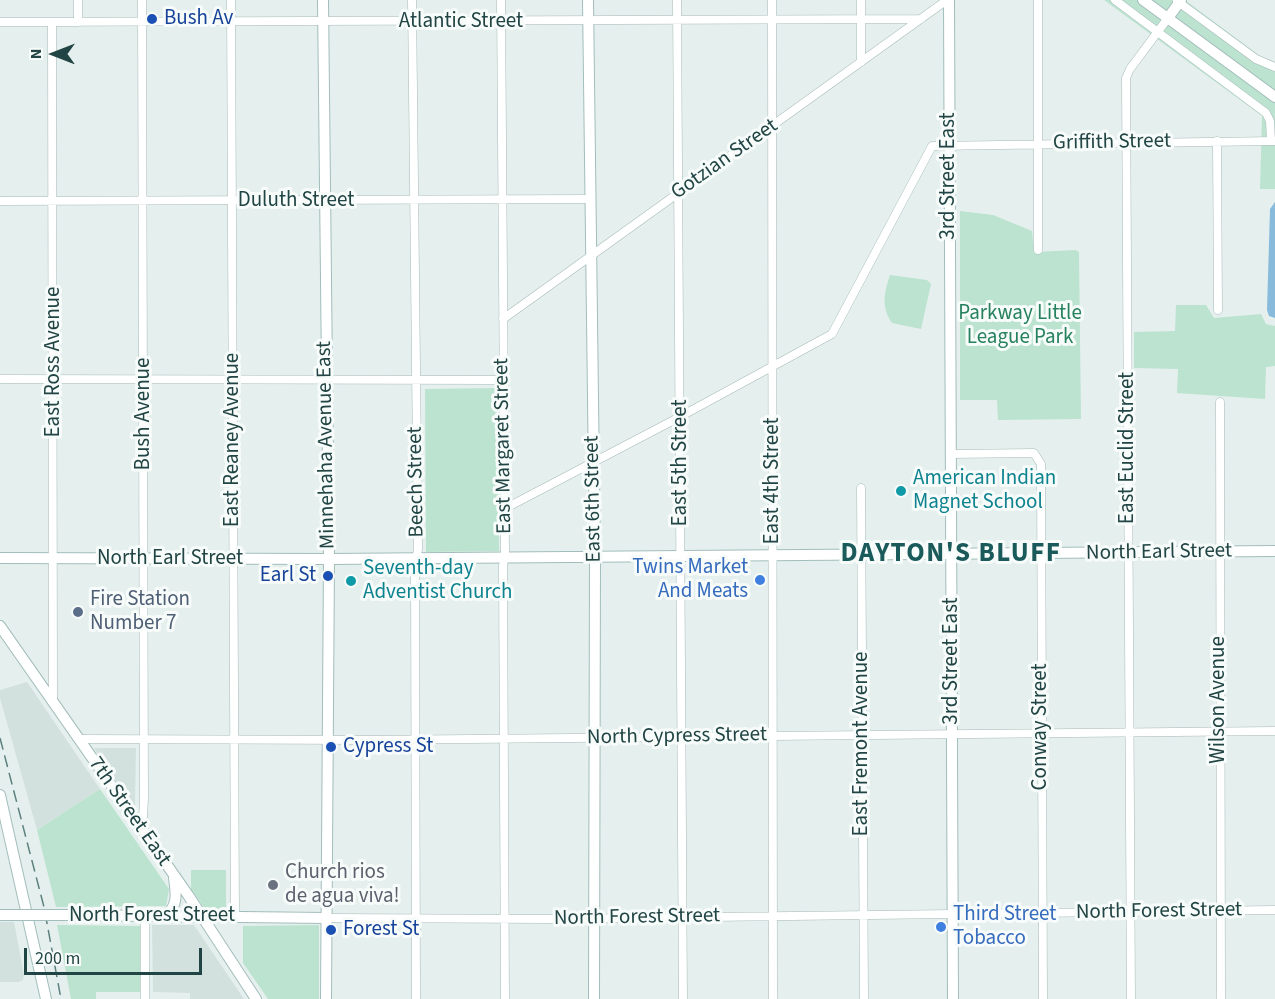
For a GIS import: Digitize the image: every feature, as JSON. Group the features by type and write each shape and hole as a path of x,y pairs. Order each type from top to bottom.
{"street":[{"path":"78,0 78,22"},
{"name":"Bush Avenue","path":"136,824 143,818 144,738 142,0"},
{"name":"East Reaney Avenue","path":"231,0 235,916"},
{"name":"Minnehaha Avenue East","path":"323,0 329,560 326,999"},
{"name":"Beech Street","path":"412,0 418,549 416,559 415,739 416,999"},
{"name":"East Margaret Street","path":"501,0 505,999"},
{"name":"East 6th Street","path":"588,0 595,557 594,999"},
{"name":"East 5th Street","path":"677,0 683,999"},
{"name":"East 4th Street","path":"772,0 774,999"},
{"path":"861,0 861,62"},
{"name":"Gotzian Street","path":"503,319 948,0"},
{"name":"3rd Street East","path":"948,0 953,999"},
{"path":"1038,0 1038,250"},
{"path":"1115,0 1266,113 1270,121 1273,141"},
{"path":"1143,0 1275,97"},
{"path":"1168,18 1179,1 1256,59 1275,67"},
{"name":"Atlantic Street","path":"0,22 676,21 861,17 921,19"},
{"name":"East Euclid Street","path":"1131,999 1126,78 1130,69 1168,18"},
{"name":"East Ross Avenue","path":"52,22 53,702"},
{"path":"1217,141 1218,310"},
{"name":"Griffith Street","path":"949,145 1273,141"},
{"path":"504,509 593,464 832,334 930,148 934,145 949,145"},
{"name":"Duluth Street","path":"0,201 591,199"},
{"path":"0,379 503,380"},
{"name":"Wilson Avenue","path":"1220,402 1218,552 1221,999"},
{"name":"Conway Street","path":"951,454 1031,453 1037,455 1041,464 1043,999"},
{"name":"East Fremont Avenue","path":"861,488 864,999"},
{"name":"North Earl Street","path":"0,558 329,560 1275,551"},
{"name":"7th Street East","path":"0,626 173,874 256,999"},
{"name":"North Cypress Street","path":"79,740 595,738 1275,731"},
{"path":"0,795 46,999"},
{"path":"0,820 40,999"},
{"path":"164,916 172,911 175,904 173,874"},
{"name":"North Forest Street","path":"0,915 505,918 1275,910"},
{"path":"145,916 145,999"}],"shaded area":[{"path":"27,682 100,789 37,830 0,698 0,690"},
{"path":"94,748 136,748 135,807 130,801"},
{"path":"0,922 14,922 24,975 23,980 19,982 0,982"},
{"path":"152,925 194,925 244,999 190,999 190,993 153,992"}],"green space":[{"path":"1104,0 1185,0 1264,59 1275,63 1275,189 1260,189 1262,116"},
{"name":"Parkway Little League Park","path":"960,211 993,215 1032,231 1034,252 1076,250 1079,252 1081,419 998,420 997,400 960,400"},
{"path":"890,275 927,280 931,284 921,329 892,323 885,306 886,288"},
{"path":"1176,305 1206,305 1214,318 1261,314 1266,324 1275,326 1275,366 1266,367 1265,399 1177,393 1178,369 1134,368 1134,332 1175,331"},
{"path":"497,388 499,551 426,552 425,389"},
{"path":"100,789 169,889 166,906 56,907 37,830"},
{"path":"191,870 226,870 226,909 205,909 191,889"},
{"path":"57,925 140,926 140,992 96,992 96,999 71,999"},
{"path":"319,925 319,999 268,999 243,963 243,926"}],"water":[{"path":"1275,202 1275,318 1269,316 1267,310 1270,209"}],"railway":[{"path":"0,738 44,907 61,999"}],"place":[{"name":"Bush Av","path":"152,19"},
{"name":"American Indian Magnet School","path":"901,491"},
{"name":"Earl St","path":"328,576"},
{"name":"Twins Market And Meats","path":"760,580"},
{"name":"Seventh-day Adventist Church","path":"351,581"},
{"name":"Fire Station Number 7","path":"78,612"},
{"name":"Cypress St","path":"331,747"},
{"name":"Church rios de agua viva!","path":"273,885"},
{"name":"Third Street Tobacco","path":"941,927"},
{"name":"Forest St","path":"331,930"}],"district":[{"name":"DAYTON'S BLUFF","path":"951,555"}]}
